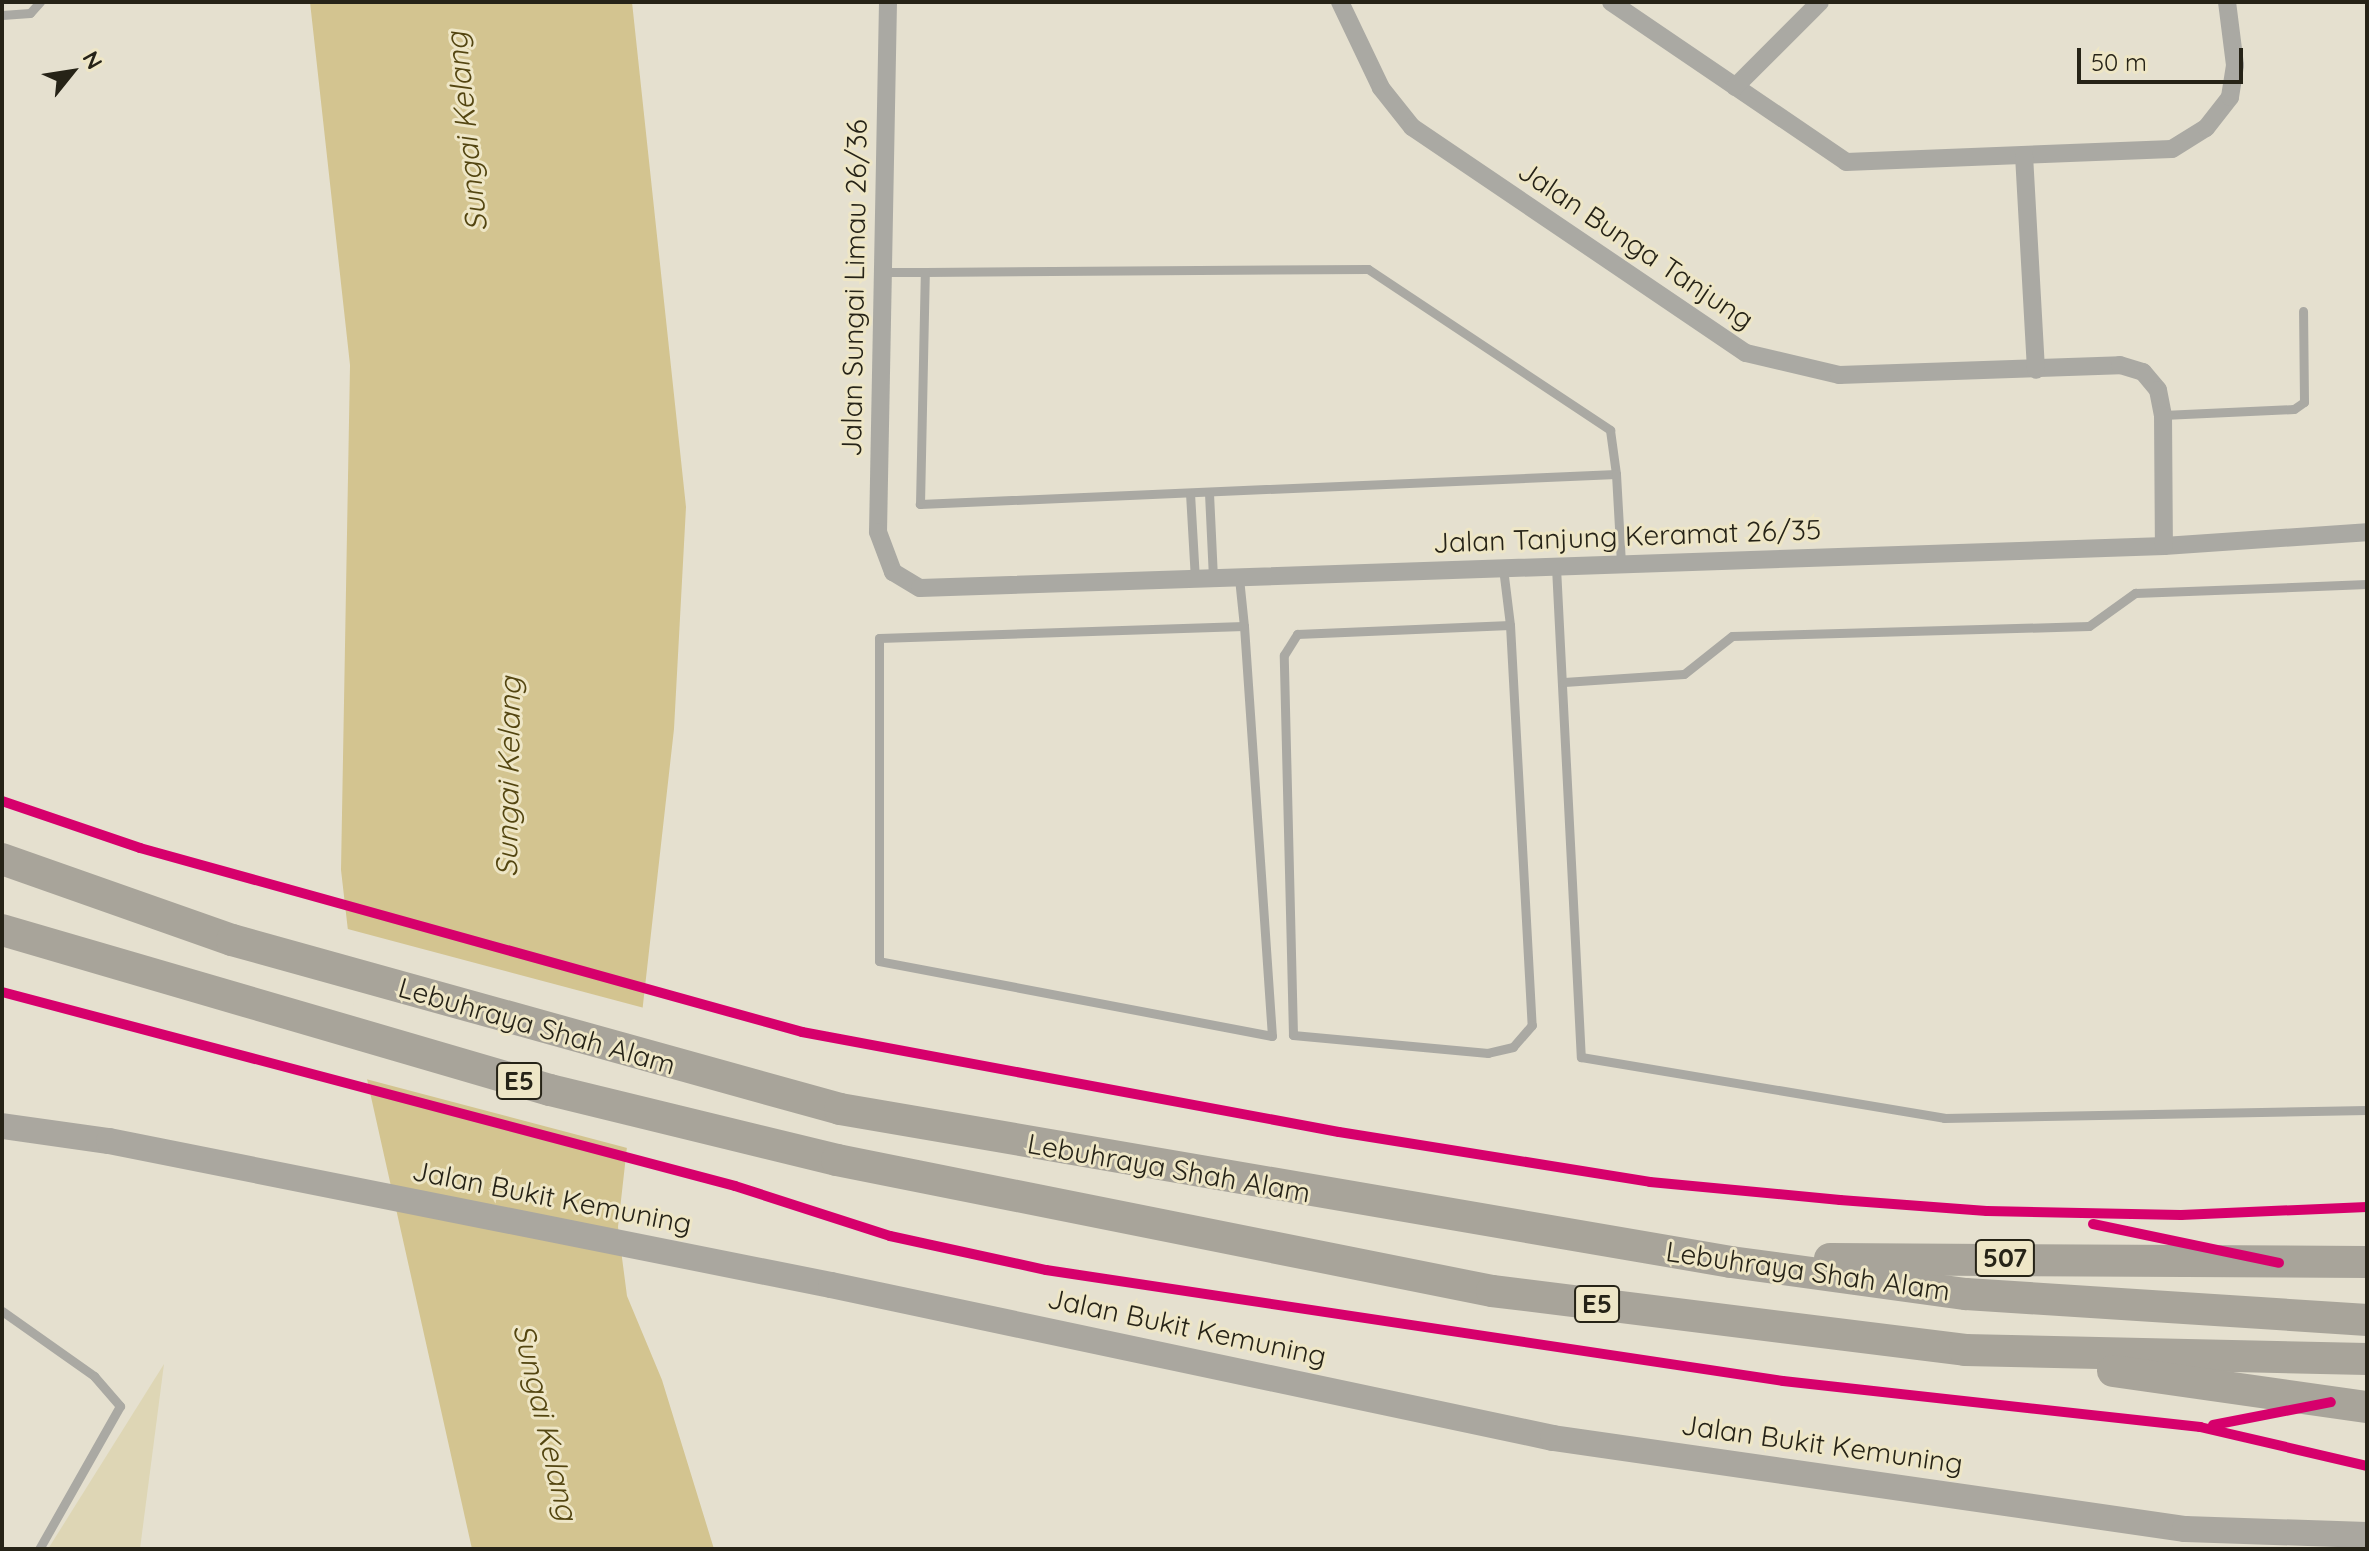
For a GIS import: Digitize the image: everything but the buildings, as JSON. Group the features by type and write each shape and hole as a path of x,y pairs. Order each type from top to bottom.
{"highway":[{"name":"Lebuhraya Shah Alam","path":"2,859 232,940 840,1109 1731,1262 1966,1294 2367,1320"},
{"name":"Lebuhraya Shah Alam","path":"2,930 203,993 550,1090 837,1160 1492,1291 1965,1350 2367,1359"},
{"name":"507","path":"1731,1262 1947,1256 2367,1262"},
{"path":"1965,1350 2367,1407"}],"main road":[{"name":"Jalan Bukit Kemuning","path":"4,1127 109,1141 831,1285 1553,1438 2185,1529 2367,1535"}],"street":[{"name":"Jalan Sungai Limau 26/36","path":"888,2 878,532 893,572"},
{"name":"Jalan Bunga Tanjung","path":"1340,2 1381,88 1412,127 1746,353 1839,375 2120,365 2143,372 2158,390 2163,415 2164,546"},
{"path":"1611,2 1846,162 2172,149 2206,128 2230,97 2234,76 2227,2"},
{"path":"1735,87 1820,2"},
{"path":"2024,155 2036,370"},
{"name":"Jalan Tanjung Keramat 26/35","path":"893,572 920,588 2164,546 2367,532"}],"lane":[{"path":"2,15 30,13 40,2"},
{"path":"883,272 1368,269 1610,430 1621,564"},
{"path":"925,272 920,504 1616,474"},
{"path":"2163,415 2294,409 2304,402 2303,311"},
{"path":"1190,493 1204,579"},
{"path":"1204,579 1209,493"},
{"path":"1556,567 1581,1057 1944,1118 2367,1110"},
{"path":"1503,568 1510,625 1532,1025 1513,1047 1488,1053 1293,1035 1284,655 1297,634 1510,625"},
{"path":"1239,578 1244,626 1272,1036 879,961 879,638 1244,626"},
{"path":"1564,682 1684,674 1732,636 2089,626 2135,593 2367,584"},
{"path":"2,1311 94,1376 120,1406 39,1549"}],"shaded area":[{"path":"164,1364 140,1549 48,1549"}],"water":[{"name":"Sungai Kelang","path":"310,2 632,2 686,507 674,729 618,1227 627,1296 662,1380 714,1549 472,1549 363,1061 341,870 350,365"}],"pier":[{"path":"344,928 648,1009 631,1149 362,1078"}],"cycle path":[{"path":"2,801 140,848 802,1032 1339,1132 1650,1182 1987,1211 2181,1215 2367,1207"},
{"path":"2,992 735,1186 890,1236 1046,1270 1783,1381 2200,1427 2367,1466"},
{"path":"2093,1224 2279,1263"},
{"path":"2213,1425 2331,1402"}]}
